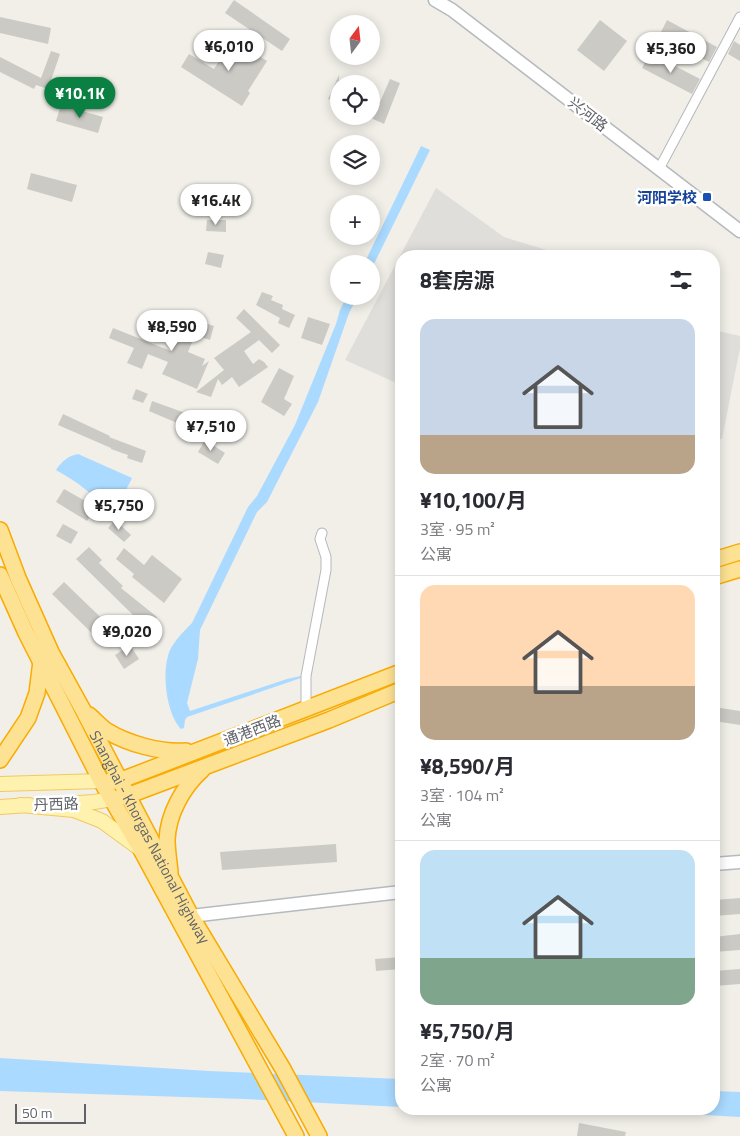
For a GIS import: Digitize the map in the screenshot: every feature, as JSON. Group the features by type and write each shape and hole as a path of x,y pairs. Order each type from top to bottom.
{"highway":[{"name":"Shanghai - Khorgas National Highway","path":"0,530 18,578 51,652 191,916 284,1069 319,1136"},
{"path":"720,558 740,552"},
{"path":"720,575 740,569"},
{"name":"Shanghai - Khorgas National Highway","path":"0,575 26,634 101,782 140,848 296,1136"},
{"path":"0,760 28,718 37,692 41,661"},
{"name":"通港西路","path":"101,782 119,781 395,674"},
{"name":"通港西路","path":"112,798 127,796 329,720 395,692"},
{"path":"83,710 106,730 133,742 170,751 183,752 203,749"},
{"path":"171,878 167,839 175,808 191,780 208,765"}],"main road":[{"name":"丹西路","path":"0,784 101,782"},
{"name":"丹西路","path":"0,806 94,802 112,798"},
{"path":"20,805 74,810 102,821 140,848"}],"street":[{"name":"兴河路","path":"435,0 452,10 740,231"},
{"path":"659,169 740,17"},
{"path":"306,709 306,676 326,570 326,557 320,539 322,533"},
{"path":"720,864 740,862"},
{"path":"191,916 395,893"}],"shaded area":[{"path":"436,188 504,237 546,250 403,250"},
{"path":"395,265 395,382 345,360 374,305 380,305 380,294"},
{"path":"720,331 740,336 740,348 722,439 720,439"}],"water":[{"path":"421,146 430,150 378,255 368,255 373,245 380,245 380,231"},
{"path":"342,305 353,305 318,402 267,502 257,512 200,630 198,659 187,703 190,711 287,679 301,676 301,678 187,717 184,728 181,729 172,713 167,691 166,669 170,650 177,639 192,623 248,507 257,496 295,425"},
{"path":"78,454 132,478 118,499 110,504 105,504 79,484 56,470 66,459"},
{"path":"0,1058 209,1071 395,1079 395,1107 245,1099 0,1091"},
{"path":"720,1091 740,1092 740,1117 705,1115 720,1115"}],"building":[{"path":"234,0 290,39 282,51 225,13"},
{"path":"0,17 51,28 48,44 0,33"},
{"path":"600,20 627,41 604,71 577,50"},
{"path":"667,20 717,47 709,62 659,36"},
{"path":"232,40 267,61 248,91 250,93 242,106 181,67 189,54 214,69"},
{"path":"734,41 740,45 740,61 728,54"},
{"path":"51,51 60,54 48,89 36,85 34,89 0,72 0,57 41,78"},
{"path":"650,53 700,79 692,94 642,68"},
{"path":"390,79 400,83 384,124 380,122 380,102"},
{"path":"61,105 103,117 98,133 56,121"},
{"path":"31,173 77,185 72,202 27,189"},
{"path":"207,220 226,220 226,232 206,231"},
{"path":"208,252 224,255 221,268 205,264"},
{"path":"262,292 273,296 271,300 283,305 282,309 295,315 289,328 278,323 280,318 256,305"},
{"path":"244,309 280,345 272,353 259,340 244,351 253,364 259,359 268,367 239,387 232,377 222,385 218,379 211,397 196,392 224,370 214,358 251,332 236,318"},
{"path":"185,317 214,326 210,340 195,335 188,352 205,359 202,366 209,361 197,389 162,374 168,362 148,354 142,369 127,363 134,348 109,338 113,328 171,351 176,340 178,341"},
{"path":"308,317 330,324 322,345 301,338"},
{"path":"279,368 294,376 284,399 292,404 284,416 261,402"},
{"path":"136,389 148,394 143,403 132,399"},
{"path":"152,401 188,414 184,426 149,411"},
{"path":"63,414 109,437 146,451 142,463 127,458 128,455 58,425"},
{"path":"212,417 223,426 215,436 204,427"},
{"path":"205,440 225,453 218,464 198,452"},
{"path":"64,489 96,507 87,521 56,502"},
{"path":"115,520 131,535 124,542 108,528"},
{"path":"63,524 78,532 71,544 56,536"},
{"path":"89,547 102,560 99,563 123,586 121,588 157,617 149,628 132,614 76,559"},
{"path":"124,548 144,565 152,555 182,579 164,603 132,577 134,574 116,559"},
{"path":"64,582 118,634 106,647 52,594"},
{"path":"130,645 139,659 124,669 115,655"},
{"path":"720,708 740,711 740,725 720,722"},
{"path":"336,844 337,862 222,870 220,852"},
{"path":"740,898 740,914 720,916 720,900"},
{"path":"740,934 740,950 720,952 720,936"},
{"path":"395,957 395,969 376,971 375,959"},
{"path":"740,969 740,984 720,986 720,971"},
{"path":"579,1123 626,1132 625,1136 577,1136"}],"place":[{"name":"河阳学校","path":"707,197"}]}
